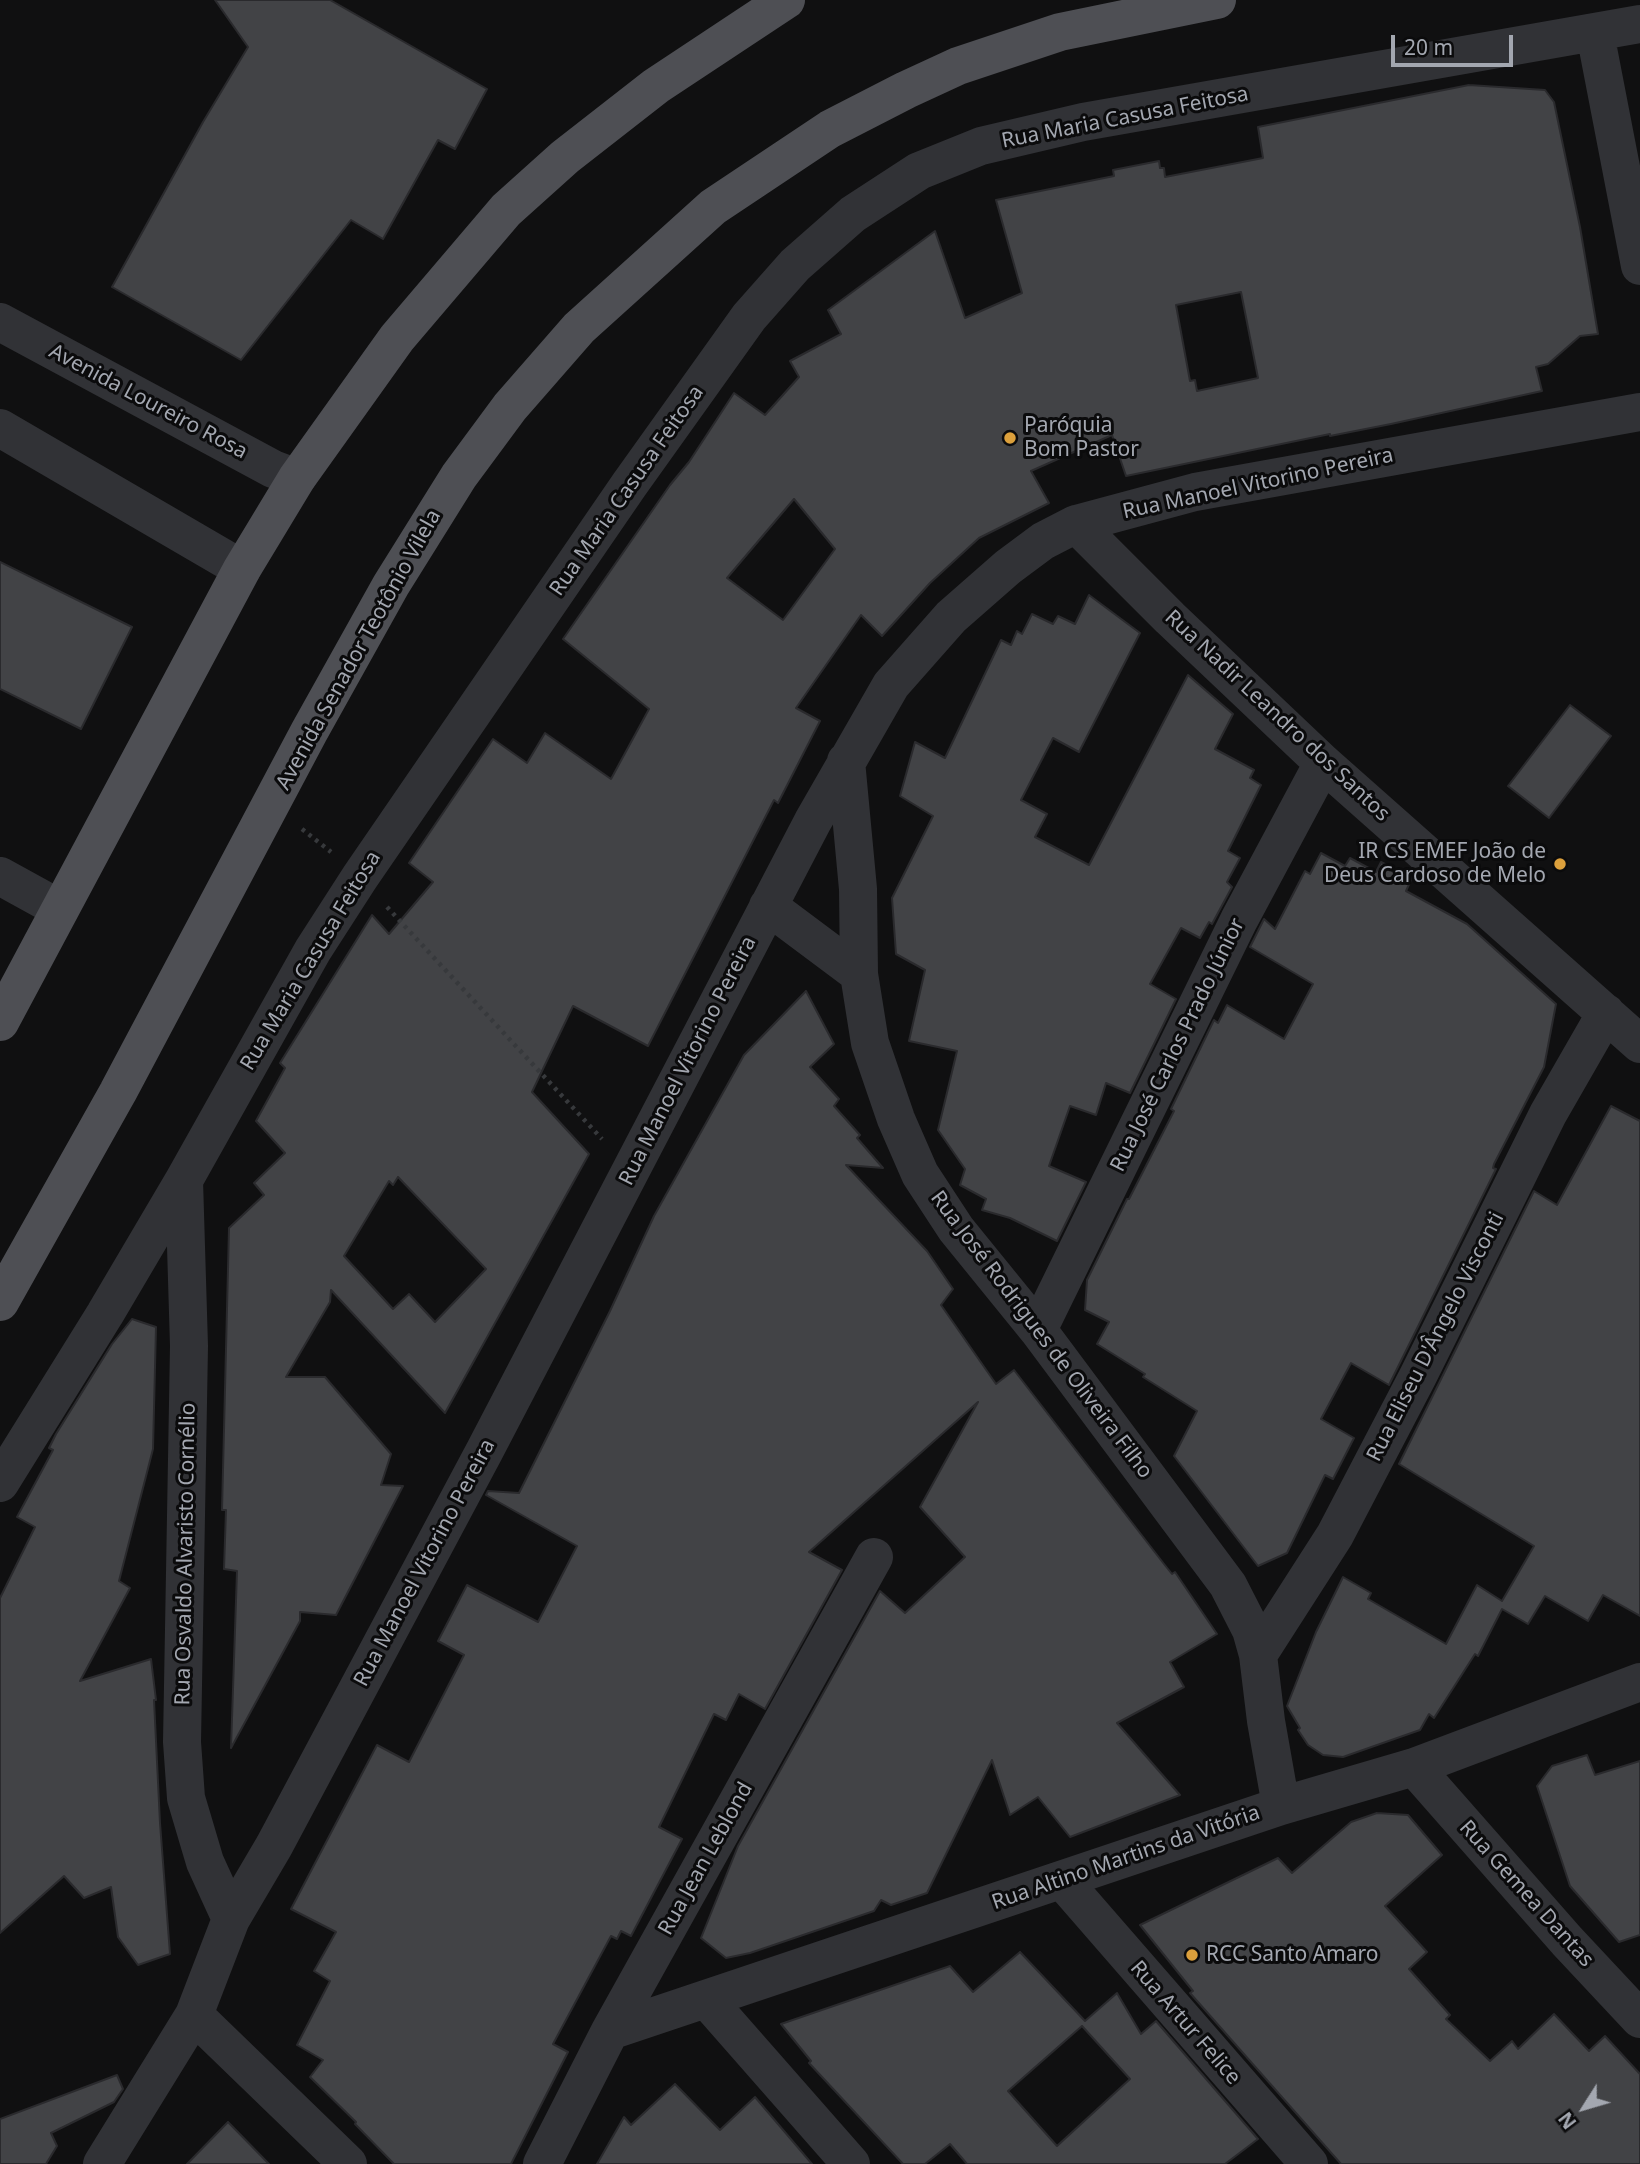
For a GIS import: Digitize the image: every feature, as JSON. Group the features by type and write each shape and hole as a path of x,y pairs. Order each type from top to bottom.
{"main road":[{"path":"2,1012 242,569 297,478 397,338 506,210 565,157 656,86 786,0"},
{"name":"Avenida Senador Teotônio Vilela","path":"0,1302 118,1092 391,584 459,476 510,407 579,328 713,207 830,129 958,66 1060,32 1217,0"}],"street":[{"name":"Rua Maria Casusa Feitosa","path":"0,1483 105,1314 184,1180 313,950 360,877 629,485 749,317 795,265 853,214 919,171 981,146 1083,122 1640,24"},
{"path":"1595,33 1640,266"},
{"name":"Avenida Loureiro Rosa","path":"0,322 273,469 297,478"},
{"name":"Rua Manoel Vitorino Pereira","path":"102,2164 194,2015 231,1919 299,1798 768,906 846,761 891,685 951,617 1008,567 1043,541 1076,524 1195,492 1640,412"},
{"path":"0,428 242,569"},
{"name":"Rua Nadir Leandro dos Santos","path":"1076,524 1170,618 1323,763 1640,1044"},
{"name":"Rua José Rodrigues de Oliveira Filho","path":"846,761 855,849 859,974 870,1043 896,1119 920,1174 956,1229 1038,1330 1228,1585 1251,1630 1258,1655 1281,1806"},
{"name":"Rua José Carlos Prado Júnior","path":"1038,1330 1239,920 1323,763"},
{"path":"0,876 60,909"},
{"path":"768,906 859,974"},
{"name":"Rua Eliseu D'Ângelo Visconti","path":"1258,1655 1335,1535 1418,1376 1548,1114 1606,1013"},
{"name":"Rua Osvaldo Alvaristo Cornélio","path":"184,1180 189,1346 182,1742 186,1798 193,1828 205,1863 231,1919"},
{"name":"Rua Jean Leblond","path":"542,2164 610,2031 874,1557"},
{"name":"Rua Altino Martins da Vitória","path":"610,2031 1281,1806 1414,1767 1640,1682"},
{"name":"Rua Gemea Dantas","path":"1414,1767 1567,1941 1640,2018"},
{"name":"Rua Artur Felice","path":"1062,1880 1309,2164"},
{"path":"707,2000 851,2164"},
{"path":"194,2015 348,2164"}],"path":[{"path":"272,803 360,877 631,1171"}],"building":[{"path":"215,0 330,0 487,89 455,149 438,140 383,239 351,220 241,360 112,287 203,122 248,47"},
{"path":"1469,85 1545,90 1554,102 1580,227 1598,334 1580,336 1548,364 1536,367 1542,391 1391,424 1126,476 1112,435 1031,471 1049,503 979,538 930,583 882,636 861,615 796,708 820,721 778,803 774,800 648,1046 573,1006 532,1092 589,1154 445,1413 331,1290 330,1302 286,1377 325,1377 391,1454 381,1485 403,1486 336,1615 300,1612 300,1621 231,1748 237,1571 224,1569 226,1510 222,1510 229,1228 264,1195 254,1183 285,1153 256,1121 285,1068 280,1063 372,915 389,934 433,882 409,863 493,739 527,763 545,733 611,779 649,709 563,639 670,485 689,462 734,393 765,415 799,377 790,361 841,334 828,310 935,231 965,318 1022,293 996,200 1114,176 1113,170 1159,161 1160,168 1164,168 1165,177 1263,158 1258,127","holes":["1241,292 1258,378 1197,391 1195,380 1190,381 1176,305","794,499 835,549 783,620 727,578","398,1177 486,1269 435,1322 409,1294 393,1309 344,1256 389,1181 393,1185"]},
{"path":"0,562 132,627 81,729 0,689"},
{"path":"1089,595 1140,633 1079,752 1053,738 1021,800 1047,814 1035,837 1089,865 1188,675 1233,714 1215,749 1254,770 1250,778 1261,785 1228,851 1240,858 1227,882 1232,887 1212,924 1209,922 1200,938 1181,928 1150,984 1176,999 1130,1093 1106,1083 1096,1115 1070,1106 1049,1166 1086,1182 1057,1241 1010,1218 982,1210 986,1199 960,1185 965,1169 938,1130 957,1051 909,1041 925,970 896,954 892,898 933,816 900,796 915,742 945,758 1001,640 1011,645 1017,631 1022,634 1032,614 1053,624 1058,616 1075,624"},
{"path":"1570,705 1611,736 1549,818 1508,786"},
{"path":"1321,853 1345,866 1350,858 1376,872 1381,862 1412,878 1406,891 1467,924 1556,1004 1544,1067 1494,1164 1493,1168 1496,1169 1389,1385 1351,1363 1321,1419 1354,1438 1333,1479 1325,1475 1287,1553 1258,1566 1174,1456 1197,1411 1097,1344 1109,1322 1085,1310 1087,1280 1174,1111 1171,1109 1214,1020 1218,1023 1227,1005 1284,1039 1313,984 1250,947 1264,919 1275,929 1305,871 1310,874"},
{"path":"806,991 834,1044 810,1067 839,1099 834,1106 860,1135 857,1138 883,1168 846,1165 927,1251 953,1289 941,1305 996,1384 1014,1370 1164,1564 1172,1574 1175,1572 1217,1634 1170,1662 1184,1687 1117,1723 1180,1795 1070,1837 1038,1797 1010,1815 992,1760 927,1893 891,1905 881,1900 874,1911 750,1953 726,1958 701,1938 738,1846 880,1591 905,1613 965,1557 920,1507 978,1402 809,1552 842,1570 765,1709 739,1694 726,1720 714,1714 659,1827 682,1839 631,1936 621,1931 617,1939 611,1936 553,2044 568,2052 511,2164 394,2164 310,2077 323,2060 297,2045 330,1981 314,1971 336,1932 291,1909 377,1745 409,1762 464,1655 438,1641 467,1585 538,1622 577,1546 486,1495 488,1491 519,1493 654,1216 744,1055"},
{"path":"1611,1106 1640,1121 1640,1616 1603,1595 1588,1621 1545,1596 1528,1624 1502,1609 1478,1656 1475,1654 1434,1718 1429,1714 1420,1730 1343,1757 1323,1755 1308,1745 1287,1706 1316,1632 1343,1577 1371,1593 1368,1599 1446,1644 1477,1585 1502,1601 1534,1546 1399,1464 1534,1191 1557,1205"},
{"path":"132,1319 156,1327 153,1449 119,1581 130,1588 80,1681 151,1659 156,1700 160,1823 170,1954 138,1965 118,1937 111,1887 84,1898 64,1876 0,1933 0,1598 35,1527 17,1517 53,1450 49,1448 56,1434 112,1344"},
{"path":"1587,1755 1595,1775 1640,1761 1640,1935 1619,1942 1570,1886 1537,1786 1552,1766"},
{"path":"1377,1813 1408,1815 1442,1855 1385,1906 1427,1952 1409,1969 1450,2015 1446,2019 1490,2061 1512,2041 1518,2049 1554,2014 1589,2051 1605,2036 1640,2074 1640,2164 1341,2164 1190,1993 1193,1991 1140,1925 1278,1858 1292,1873 1351,1822"},
{"path":"1020,1952 1085,2021 1117,1993 1141,2034 1156,2021 1258,2139 1225,2164 967,2164 950,2144 925,2164 903,2164 809,2063 811,2061 781,2024 950,1966 973,1992","holes":["1082,2026 1130,2079 1057,2146 1008,2091"]},
{"path":"117,2075 123,2089 114,2102 51,2133 57,2146 46,2164 0,2164 0,2119"},
{"path":"675,2084 720,2130 755,2097 812,2164 597,2164 624,2117 631,2125"},
{"path":"228,2122 269,2164 187,2164"}],"place":[{"name":"Paróquia Bom Pastor","path":"1010,438"},
{"name":"IR CS EMEF João de Deus Cardoso de Melo","path":"1560,864"},
{"name":"RCC Santo Amaro","path":"1192,1955"}]}
